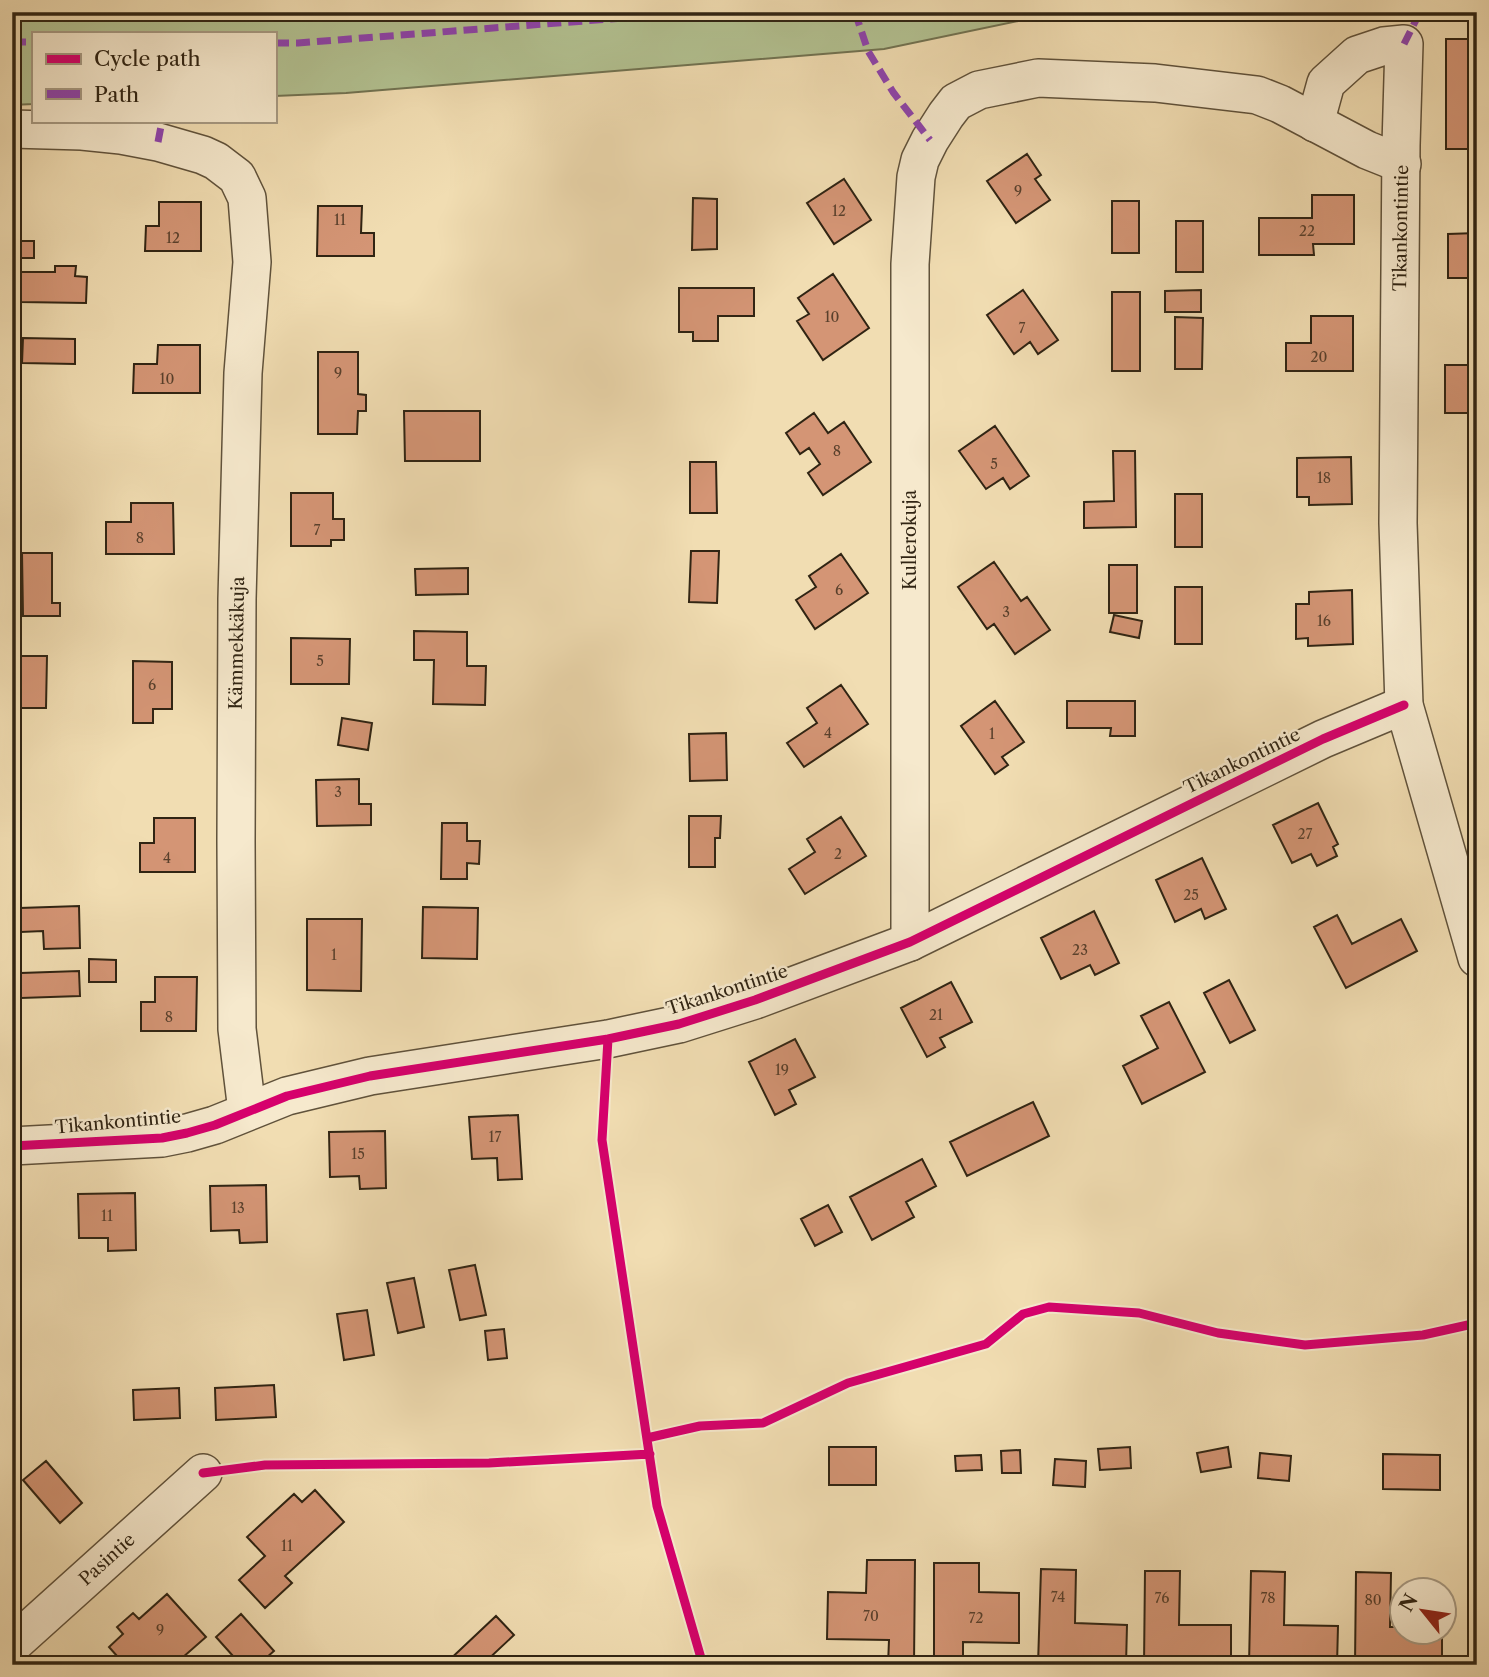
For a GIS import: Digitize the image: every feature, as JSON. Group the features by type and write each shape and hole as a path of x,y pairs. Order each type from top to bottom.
{"street":[{"name":"Tikankontintie","path":"1315,123 1326,83 1357,55 1384,46 1404,44 1398,523 1404,705 1477,958"},
{"name":"Kullerokuja","path":"910,942 910,264 916,177 920,160 930,140 951,108 979,90 1038,78 1155,83 1238,91 1280,104 1367,150 1402,164"},
{"name":"Kämmekkäkuja","path":"12,129 82,131 158,142 210,158 237,177 247,198 253,262 243,373 236,750 237,1029 247,1111"},
{"name":"Tikankontintie","path":"12,1146 162,1138 215,1125 287,1096 370,1076 608,1040 680,1024 755,1000 910,942 1323,739 1404,705"},
{"name":"Pasintie","path":"12,1645 203,1474"}],"green space":[{"path":"12,12 1061,12 884,49 346,93 276,96 276,32 32,32 32,104 12,105"}],"building":[{"path":"1446,39 1477,39 1477,149 1446,149"},
{"path":"1027,154 1041,175 1035,179 1050,200 1016,223 987,181"},
{"path":"844,179 871,220 834,244 807,203"},
{"path":"1312,195 1354,195 1354,244 1313,244 1314,255 1259,255 1259,218 1312,218"},
{"path":"693,198 717,199 717,249 692,250"},
{"path":"1112,201 1139,201 1139,253 1112,253"},
{"path":"159,202 201,202 201,251 145,251 146,226 159,226"},
{"path":"318,206 362,206 361,233 374,233 374,256 317,256"},
{"path":"1176,221 1203,221 1203,272 1176,272"},
{"path":"1477,233 1477,278 1448,278 1448,234"},
{"path":"12,241 34,241 34,258 12,258"},
{"path":"55,266 76,266 75,276 87,277 86,303 20,302 21,272 55,272"},
{"path":"833,274 869,328 823,360 797,321 809,314 798,298"},
{"path":"679,288 754,288 754,316 718,316 718,341 693,341 693,332 679,332"},
{"path":"1023,290 1058,340 1038,354 1030,342 1014,354 987,315"},
{"path":"1201,290 1201,312 1165,312 1165,291"},
{"path":"1112,292 1140,292 1140,371 1112,371"},
{"path":"1311,316 1353,316 1353,371 1286,371 1286,343 1311,343"},
{"path":"1175,317 1203,318 1202,369 1175,369"},
{"path":"23,338 75,339 75,364 22,363"},
{"path":"158,345 200,345 200,393 133,393 134,364 157,364"},
{"path":"318,352 358,352 358,394 366,395 366,411 358,411 357,434 318,434"},
{"path":"1445,365 1477,365 1477,413 1445,413"},
{"path":"404,411 480,411 480,461 405,461"},
{"path":"814,413 828,433 844,422 871,462 823,495 808,473 820,464 809,448 800,454 786,433"},
{"path":"995,426 1029,476 1010,489 1003,478 986,489 959,451"},
{"path":"1113,451 1135,451 1136,527 1084,528 1084,502 1114,501"},
{"path":"1351,457 1352,504 1309,505 1309,497 1297,497 1297,458"},
{"path":"690,462 716,462 717,513 690,513"},
{"path":"291,493 333,493 333,519 344,519 344,540 331,540 331,546 291,546"},
{"path":"1175,494 1202,494 1202,547 1175,547"},
{"path":"131,503 173,503 174,554 106,554 106,522 131,522"},
{"path":"691,551 719,551 717,603 689,602"},
{"path":"22,553 52,553 52,603 60,603 60,616 23,616"},
{"path":"841,554 868,593 815,629 796,600 816,587 809,576"},
{"path":"994,562 1021,601 1027,597 1050,630 1015,654 994,624 987,629 958,587"},
{"path":"1109,565 1137,565 1137,613 1109,613"},
{"path":"468,568 468,594 416,595 415,569"},
{"path":"1175,587 1202,587 1202,644 1175,644"},
{"path":"1352,590 1353,644 1308,646 1308,638 1296,639 1296,604 1309,604 1309,592"},
{"path":"1114,615 1142,621 1139,638 1110,632"},
{"path":"414,631 467,632 467,666 486,666 485,705 433,704 434,660 414,660"},
{"path":"291,638 350,639 349,684 291,684"},
{"path":"20,656 47,656 46,708 19,708"},
{"path":"133,661 172,662 172,709 153,709 153,723 133,723"},
{"path":"841,685 868,724 804,767 787,743 817,723 807,708"},
{"path":"995,701 1024,742 1002,757 1008,765 995,774 961,726"},
{"path":"1067,701 1135,701 1135,736 1110,736 1111,728 1067,728"},
{"path":"342,718 372,723 368,750 338,745"},
{"path":"726,733 727,780 690,781 689,734"},
{"path":"359,779 359,804 371,804 371,825 317,826 316,780"},
{"path":"1318,803 1338,844 1333,847 1337,856 1317,866 1311,854 1292,863 1273,825"},
{"path":"689,816 721,816 720,838 715,838 715,867 689,867"},
{"path":"841,817 866,856 805,894 789,869 815,852 807,839"},
{"path":"154,818 195,818 195,872 140,872 140,843 154,843"},
{"path":"442,823 467,823 467,841 480,841 479,864 467,863 467,879 441,879"},
{"path":"1202,858 1226,909 1205,919 1201,909 1175,922 1156,880"},
{"path":"79,906 80,948 44,949 43,931 21,932 20,908"},
{"path":"423,907 478,908 477,959 422,958"},
{"path":"1094,911 1119,963 1095,975 1090,965 1061,979 1041,938"},
{"path":"1337,915 1352,944 1401,919 1417,951 1346,988 1314,927"},
{"path":"307,919 362,919 361,991 307,990"},
{"path":"89,959 116,960 116,982 89,982"},
{"path":"79,971 80,996 21,998 21,973"},
{"path":"155,977 197,977 196,1031 141,1031 141,1002 155,1002"},
{"path":"1229,980 1255,1030 1230,1043 1204,993"},
{"path":"951,982 972,1022 940,1038 945,1047 927,1057 901,1008"},
{"path":"1169,1002 1205,1072 1142,1104 1123,1066 1158,1048 1141,1016"},
{"path":"795,1039 815,1077 789,1090 796,1104 775,1115 749,1062"},
{"path":"1033,1102 1049,1136 967,1176 950,1142"},
{"path":"518,1115 522,1179 498,1180 497,1158 472,1159 469,1117"},
{"path":"385,1131 386,1188 360,1189 359,1176 330,1177 329,1132"},
{"path":"922,1159 936,1186 906,1202 914,1217 872,1240 850,1197"},
{"path":"266,1185 267,1242 240,1243 239,1230 211,1231 210,1186"},
{"path":"135,1193 136,1250 108,1251 108,1238 79,1238 78,1194"},
{"path":"828,1205 842,1232 815,1246 801,1219"},
{"path":"475,1265 486,1315 460,1320 449,1270"},
{"path":"414,1278 424,1327 398,1333 387,1283"},
{"path":"367,1310 374,1355 344,1360 337,1314"},
{"path":"504,1329 507,1358 488,1360 485,1331"},
{"path":"274,1385 276,1417 216,1420 215,1388"},
{"path":"179,1388 180,1418 134,1420 133,1390"},
{"path":"829,1447 876,1447 876,1485 829,1485"},
{"path":"1130,1447 1131,1468 1100,1470 1098,1449"},
{"path":"1228,1447 1231,1467 1201,1472 1197,1453"},
{"path":"1020,1450 1021,1473 1002,1473 1001,1451"},
{"path":"1260,1453 1291,1456 1289,1481 1258,1478"},
{"path":"1383,1454 1440,1455 1440,1490 1383,1489"},
{"path":"981,1455 982,1470 956,1471 955,1456"},
{"path":"1055,1459 1086,1461 1085,1487 1053,1485"},
{"path":"46,1461 82,1503 60,1523 23,1480"},
{"path":"315,1490 344,1522 285,1576 292,1583 265,1608 239,1580 265,1556 247,1537 294,1494 302,1502"},
{"path":"867,1560 915,1560 914,1665 888,1665 889,1640 827,1639 828,1592 866,1593"},
{"path":"934,1563 979,1563 979,1592 1019,1593 1019,1643 963,1642 963,1665 934,1665"},
{"path":"1041,1569 1076,1570 1075,1623 1127,1625 1126,1665 1038,1665"},
{"path":"1145,1571 1180,1571 1179,1625 1231,1625 1231,1665 1144,1665"},
{"path":"1251,1571 1285,1572 1284,1625 1338,1626 1337,1665 1249,1665"},
{"path":"1356,1572 1391,1573 1388,1576 1388,1646 1442,1646 1442,1665 1355,1665"},
{"path":"167,1594 206,1637 174,1665 125,1665 109,1647 123,1634 117,1627 133,1613 139,1619"},
{"path":"241,1614 274,1651 258,1665 241,1665 216,1637"},
{"path":"496,1616 514,1635 482,1665 444,1665"}],"marked path":[{"path":"276,43 701,12"},
{"path":"855,12 868,51 893,92 930,140"},
{"path":"883,12 902,19 917,12"},
{"path":"1404,44 1420,12"},
{"path":"12,42 32,42"},
{"path":"158,142 162,122"}],"cycle path":[{"path":"12,1146 162,1138 215,1125 287,1096 370,1076 608,1039 679,1024 755,1000 910,942 1323,739 1404,705"},
{"path":"608,1039 602,1140 657,1506 703,1665"},
{"path":"647,1438 700,1426 763,1423 848,1383 986,1344 1023,1314 1049,1307 1139,1313 1218,1333 1305,1345 1423,1335 1477,1323"},
{"path":"203,1473 265,1465 489,1463 650,1454"}]}
